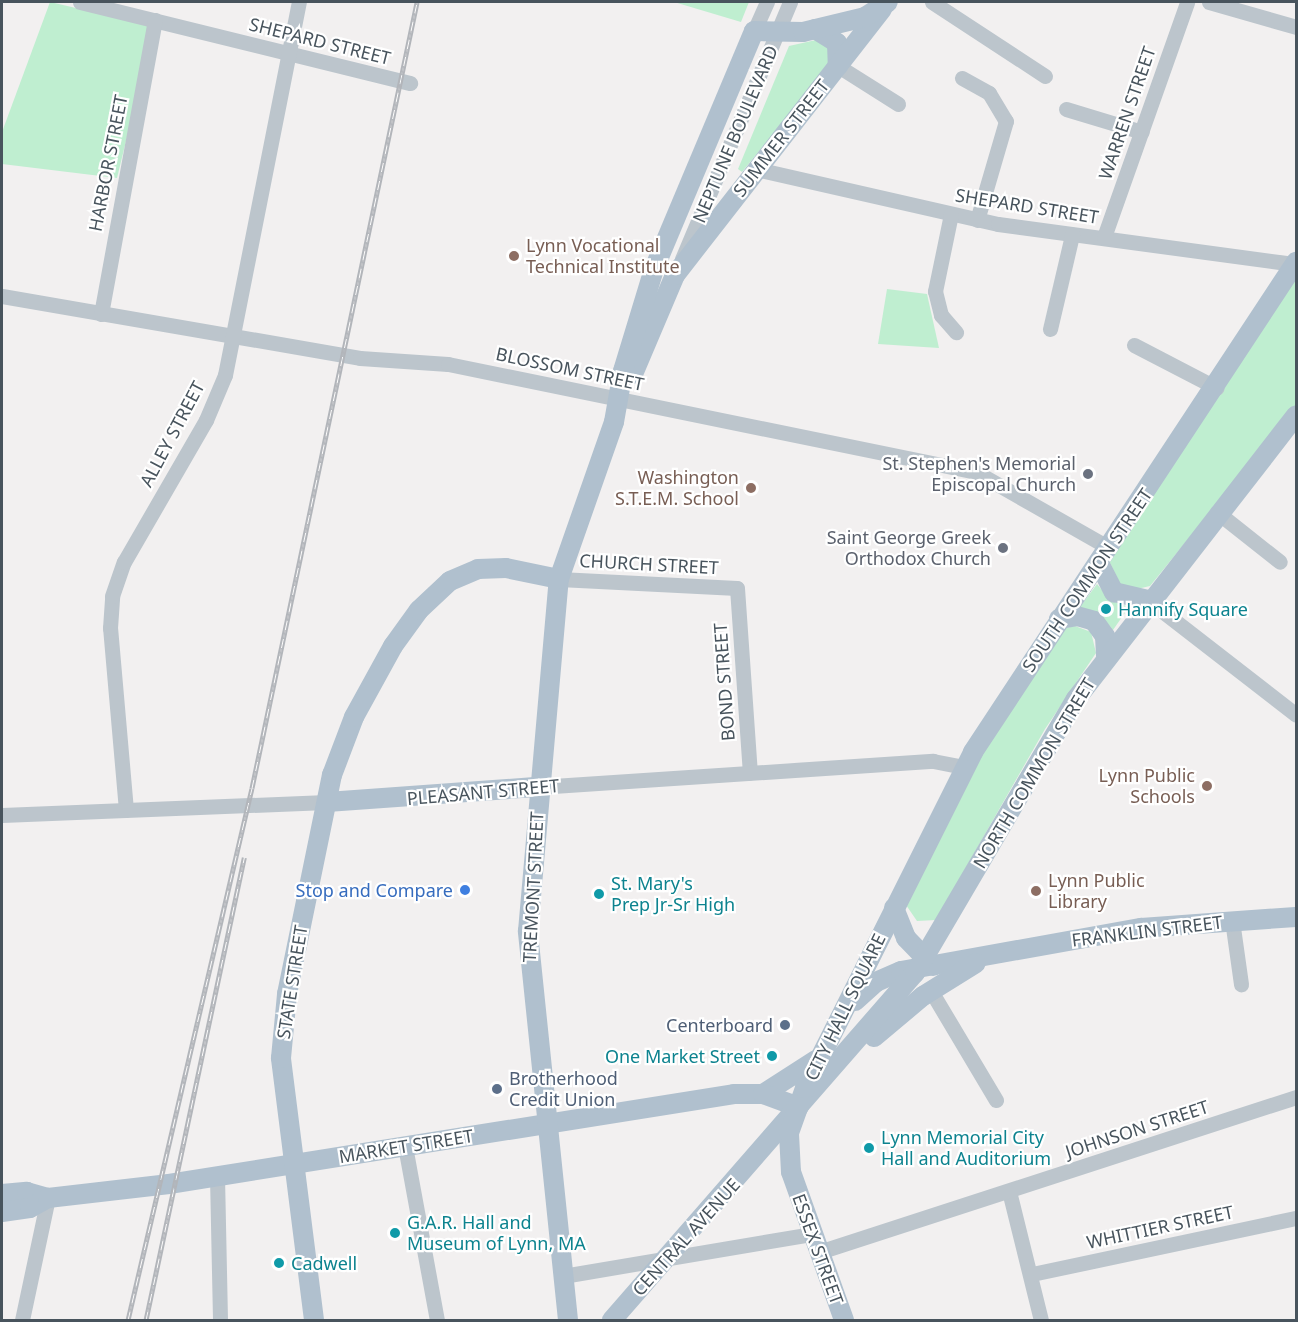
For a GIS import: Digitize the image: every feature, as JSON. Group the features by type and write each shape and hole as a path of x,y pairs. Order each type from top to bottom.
{"main road":[{"name":"SUMMER STREET","path":"754,31 777,34 815,29 864,16 888,2"},
{"name":"SUMMER STREET","path":"675,275 888,2"},
{"path":"815,29 837,43 838,66"},
{"name":"NEPTUNE BOULEVARD","path":"621,398 622,371 654,269 754,31"},
{"name":"SOUTH COMMON STREET","path":"894,908 964,767 1059,619 1216,388 1296,263"},
{"name":"NEPTUNE BOULEVARD","path":"559,579 621,398 675,275"},
{"name":"NORTH COMMON STREET","path":"849,1053 925,964 1059,724 1106,656 1217,512 1294,423"},
{"path":"1104,555 1114,592 1149,600"},
{"name":"STATE STREET","path":"314,1320 295,1164 281,1077 284,1018 327,802 354,717 419,610 450,581 478,569 506,568 559,579"},
{"name":"TREMONT STREET","path":"559,579 538,787 528,947 568,1320"},
{"path":"1059,619 1077,616 1096,622 1106,639 1106,656"},
{"name":"PLEASANT STREET","path":"327,802 538,787"},
{"path":"894,908 902,932 925,964 948,979"},
{"name":"CITY HALL SQUARE","path":"792,1177 788,1145 799,1107 894,908"},
{"name":"FRANKLIN STREET","path":"844,1016 881,978 925,964 998,954 1141,928 1296,916"},
{"name":"FRANKLIN STREET","path":"849,1053 948,979 998,954"},
{"path":"763,1094 804,1070 831,1042"},
{"name":"CITY HALL SQUARE","path":"760,1154 780,1123 799,1107 849,1053"},
{"name":"MARKET STREET","path":"2,1212 30,1208 48,1198 217,1176 734,1094 763,1094 799,1107"},
{"path":"760,1154 775,1153 792,1177"},
{"name":"CENTRAL AVENUE","path":"612,1320 760,1154"},
{"name":"ESSEX STREET","path":"792,1177 844,1320"},
{"name":"MARKET STREET","path":"2,1194 27,1191 48,1198"}],"street":[{"name":"SHEPARD STREET","path":"80,2 411,83"},
{"name":"ALLEY STREET","path":"126,810 110,628 112,596 124,562 206,420 236,339 285,52 299,2"},
{"name":"NEPTUNE BOULEVARD","path":"754,31 767,2"},
{"name":"NEPTUNE BOULEVARD","path":"675,275 790,2"},
{"path":"933,2 1045,76"},
{"name":"WARREN STREET","path":"1104,237 1186,2"},
{"path":"1209,2 1296,27"},
{"name":"HARBOR STREET","path":"101,314 155,20"},
{"path":"838,66 898,104"},
{"path":"962,78 989,93 1006,121 977,220"},
{"path":"1066,109 1142,132"},
{"name":"SHEPARD STREET","path":"756,169 977,220 1072,235 1104,237 1296,263"},
{"path":"951,214 935,291 941,315 956,332"},
{"path":"1050,329 1072,235"},
{"name":"BLOSSOM STREET","path":"2,296 236,339 368,359 448,364 976,472 1104,555"},
{"path":"1134,345 1216,388"},
{"path":"1217,512 1280,562"},
{"name":"CHURCH STREET","path":"559,579 737,588"},
{"name":"BOND STREET","path":"737,588 750,773"},
{"path":"1149,600 1294,709"},
{"name":"PLEASANT STREET","path":"538,787 933,761 964,767"},
{"name":"PLEASANT STREET","path":"2,815 327,802"},
{"path":"1232,920 1240,984"},
{"path":"931,991 996,1100"},
{"name":"JOHNSON STREET","path":"563,1276 667,1258 815,1243 1009,1191 1296,1097"},
{"path":"405,1146 437,1320"},
{"path":"217,1176 220,1320"},
{"path":"1009,1191 1032,1274 1041,1320"},
{"path":"22,1320 48,1198"},
{"name":"WHITTIER STREET","path":"1032,1274 1296,1218"}],"green space":[{"path":"50,2 154,26 117,178 2,164 2,132"},
{"path":"674,2 749,2 741,22"},
{"path":"816,40 828,45 829,65 742,172 738,169 789,46"},
{"path":"1296,276 1296,406 1150,586 1124,592 1109,561"},
{"path":"887,289 927,294 939,348 878,344"},
{"path":"1097,584 1110,600 1129,607 1113,630 1103,618 1080,607"},
{"path":"1075,626 1091,632 1096,653 1045,729 936,920 917,921 906,905 973,768 1066,628"}],"railway":[{"path":"128,1320 252,788 417,2"},
{"path":"146,1320 244,857"}],"place":[{"name":"Lynn Vocational Technical Institute","path":"514,256"},
{"name":"St. Stephen's Memorial Episcopal Church","path":"1088,474"},
{"name":"Washington S.T.E.M. School","path":"751,488"},
{"name":"Saint George Greek Orthodox Church","path":"1003,548"},
{"name":"Hannify Square","path":"1106,609"},
{"name":"Lynn Public Schools","path":"1207,786"},
{"name":"Stop and Compare","path":"465,890"},
{"name":"Lynn Public Library","path":"1036,891"},
{"name":"St. Mary's Prep Jr-Sr High","path":"599,894"},
{"name":"Centerboard","path":"785,1025"},
{"name":"One Market Street","path":"772,1056"},
{"name":"Brotherhood Credit Union","path":"497,1089"},
{"name":"Lynn Memorial City Hall and Auditorium","path":"869,1148"},
{"name":"G.A.R. Hall and Museum of Lynn, MA","path":"395,1233"},
{"name":"Cadwell","path":"279,1263"}]}
